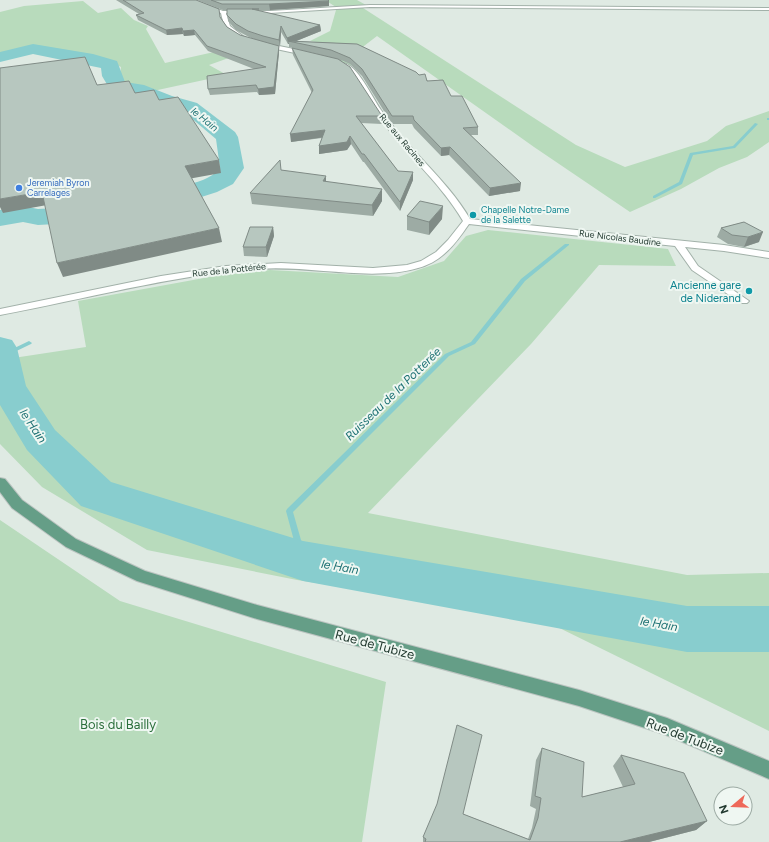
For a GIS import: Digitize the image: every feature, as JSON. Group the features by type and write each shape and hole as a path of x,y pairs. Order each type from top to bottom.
{"main road":[{"name":"Rue de Tubize","path":"0,483 17,504 72,543 142,576 257,612 579,698 668,727 769,770"}],"street":[{"path":"189,0 223,12 263,12 348,7 769,9"},
{"path":"223,12 224,22 228,28 240,36 252,41 315,56"},
{"name":"Rue aux Racines","path":"337,62 352,70 379,113 454,200 467,221"},
{"name":"Rue Nicolas Baudine","path":"467,221 740,250 769,255"},
{"name":"Rue de la Pottérée","path":"4,311 184,275 233,268 298,265 385,271 407,268 426,263 438,255 454,240 467,221"},
{"path":"678,244 695,268 744,301"}],"green space":[{"path":"325,0 357,0 366,5 363,8 576,145 625,167 707,141 726,126 769,111 769,142 747,157 719,168 681,189 630,212 534,147 377,36 364,46 351,66 333,58 351,48 310,41 330,31 336,10 339,9"},
{"path":"83,1 98,13 121,8 134,20 148,26 146,29 165,63 254,43 262,46 209,65 227,75 153,91 144,87 124,84 120,76 121,67 108,61 30,48 0,57 0,12 24,6"},
{"path":"488,230 668,249 676,266 599,265 531,344 368,513 687,575 769,573 769,731 537,617 297,580 147,550 42,487 0,444 0,360 86,347 78,301 215,276 270,270 398,277 444,261 466,236"},
{"name":"Bois du Bailly","path":"0,520 120,601 386,682 362,842 0,842"}],"building":[{"path":"123,0 196,0 219,9 220,17 227,27 240,35 279,46 274,87 258,89 256,85 208,89 207,76 266,67 207,46 194,30 183,31 182,28 166,30 136,15 144,13"},
{"path":"211,0 329,1 269,4 222,4"},
{"path":"227,9 252,9 320,25 287,38 281,26 279,40 248,31 236,24 227,15"},
{"path":"288,41 357,44 416,72 419,75 425,74 427,81 443,80 451,96 462,96 478,127 463,128 521,183 490,188 450,147 441,148 414,120 413,116 392,116 362,69 350,58 331,50"},
{"path":"292,48 338,59 350,67 382,116 356,116 398,171 413,172 400,202 364,154 362,154 350,136 347,142 319,146 325,130 290,134 313,90"},
{"path":"85,57 97,85 129,81 135,93 154,90 159,100 178,97 219,160 185,166 219,228 57,263 42,192 0,199 0,68"},
{"path":"280,160 281,170 326,176 323,181 382,189 372,205 250,193"},
{"path":"420,201 443,206 429,222 407,216"},
{"path":"744,222 763,232 748,237 732,235 721,228"},
{"path":"250,227 273,227 266,247 243,247"},
{"path":"457,725 482,735 463,814 530,840 538,818 541,798 535,796 542,748 584,762 582,797 635,784 621,755 684,773 707,821 620,842 425,842 426,839 423,837 437,804"}],"waterway":[{"name":"le Hain","path":"0,57 33,49 93,60 110,65 112,76 118,87 137,89 165,100 190,107 227,137 232,168 224,179 208,187 189,193 73,215 38,217 23,214 0,218"},
{"name":"Ruisseau de la Potterée","path":"654,197 681,183 691,154 734,147 756,124"},
{"name":"Ruisseau de la Potterée","path":"303,561 289,511 447,355 473,343 523,280 567,245"},
{"path":"2,356 29,343"},
{"name":"le Hain","path":"0,348 8,387 41,440 96,494 303,561 687,629 769,629"}],"place":[{"name":"Jeremiah Byron Carrelages","path":"19,188"},
{"name":"Chapelle Notre-Dame de la Salette","path":"473,215"},
{"name":"Ancienne gare de Niderand","path":"749,291"}]}
